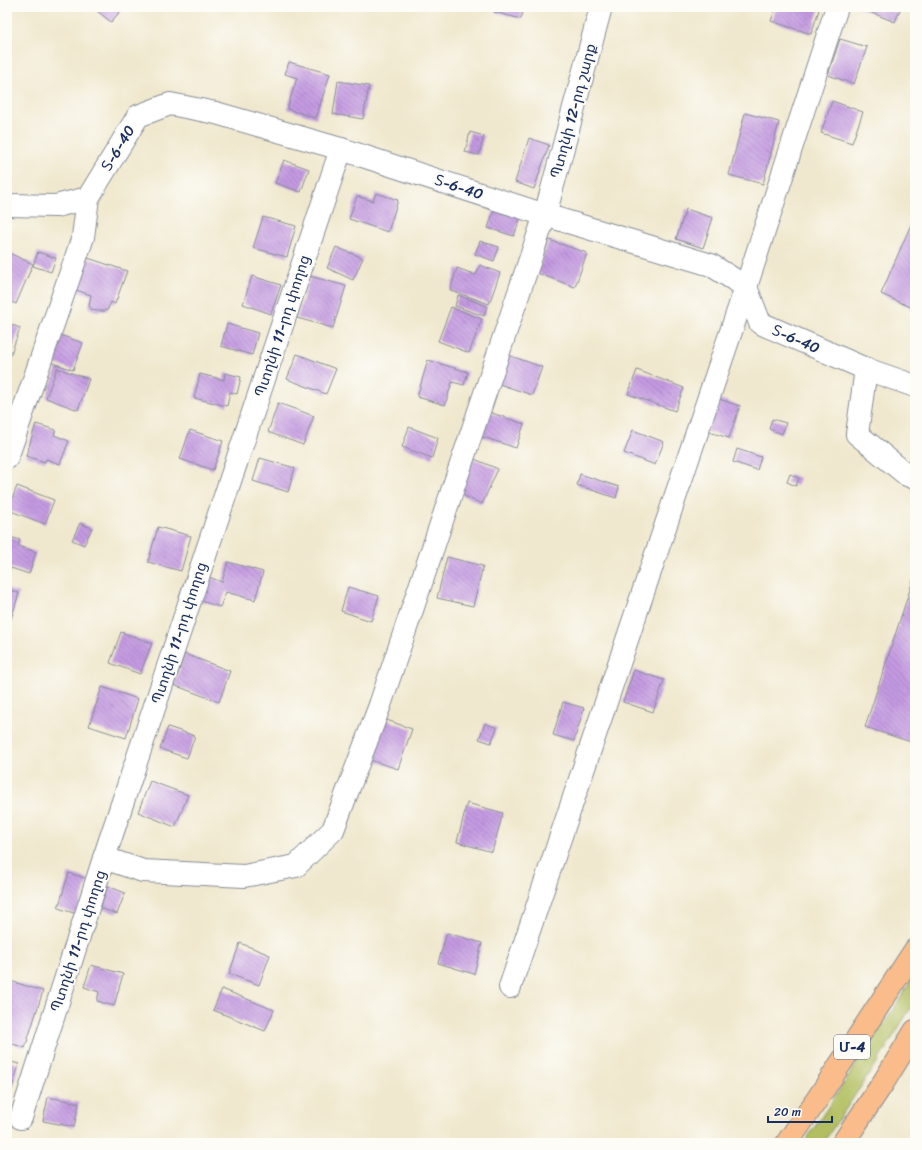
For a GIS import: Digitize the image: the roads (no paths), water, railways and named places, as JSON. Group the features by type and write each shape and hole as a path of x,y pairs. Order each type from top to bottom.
{"highway":[{"name":"Մ-4","path":"787,1143 823,1092 915,950"},
{"path":"843,1143 883,1083 915,1031"}],"street":[{"name":"Պտղնի 12-րդ շարք","path":"104,858 143,871 244,876 296,866 333,830 383,698 544,215 601,7"},
{"path":"510,988 746,287 837,7"},
{"name":"Տ-6-40","path":"88,198 138,116 170,104 216,113 341,149 544,215 711,265 746,287 760,323 866,369 915,386"},
{"name":"Պտղնի 11-րդ փողոց","path":"21,1118 104,858 341,149"},
{"path":"7,205 56,206 88,198 83,237 7,458"},
{"path":"866,369 857,434 907,475 915,478"}]}
